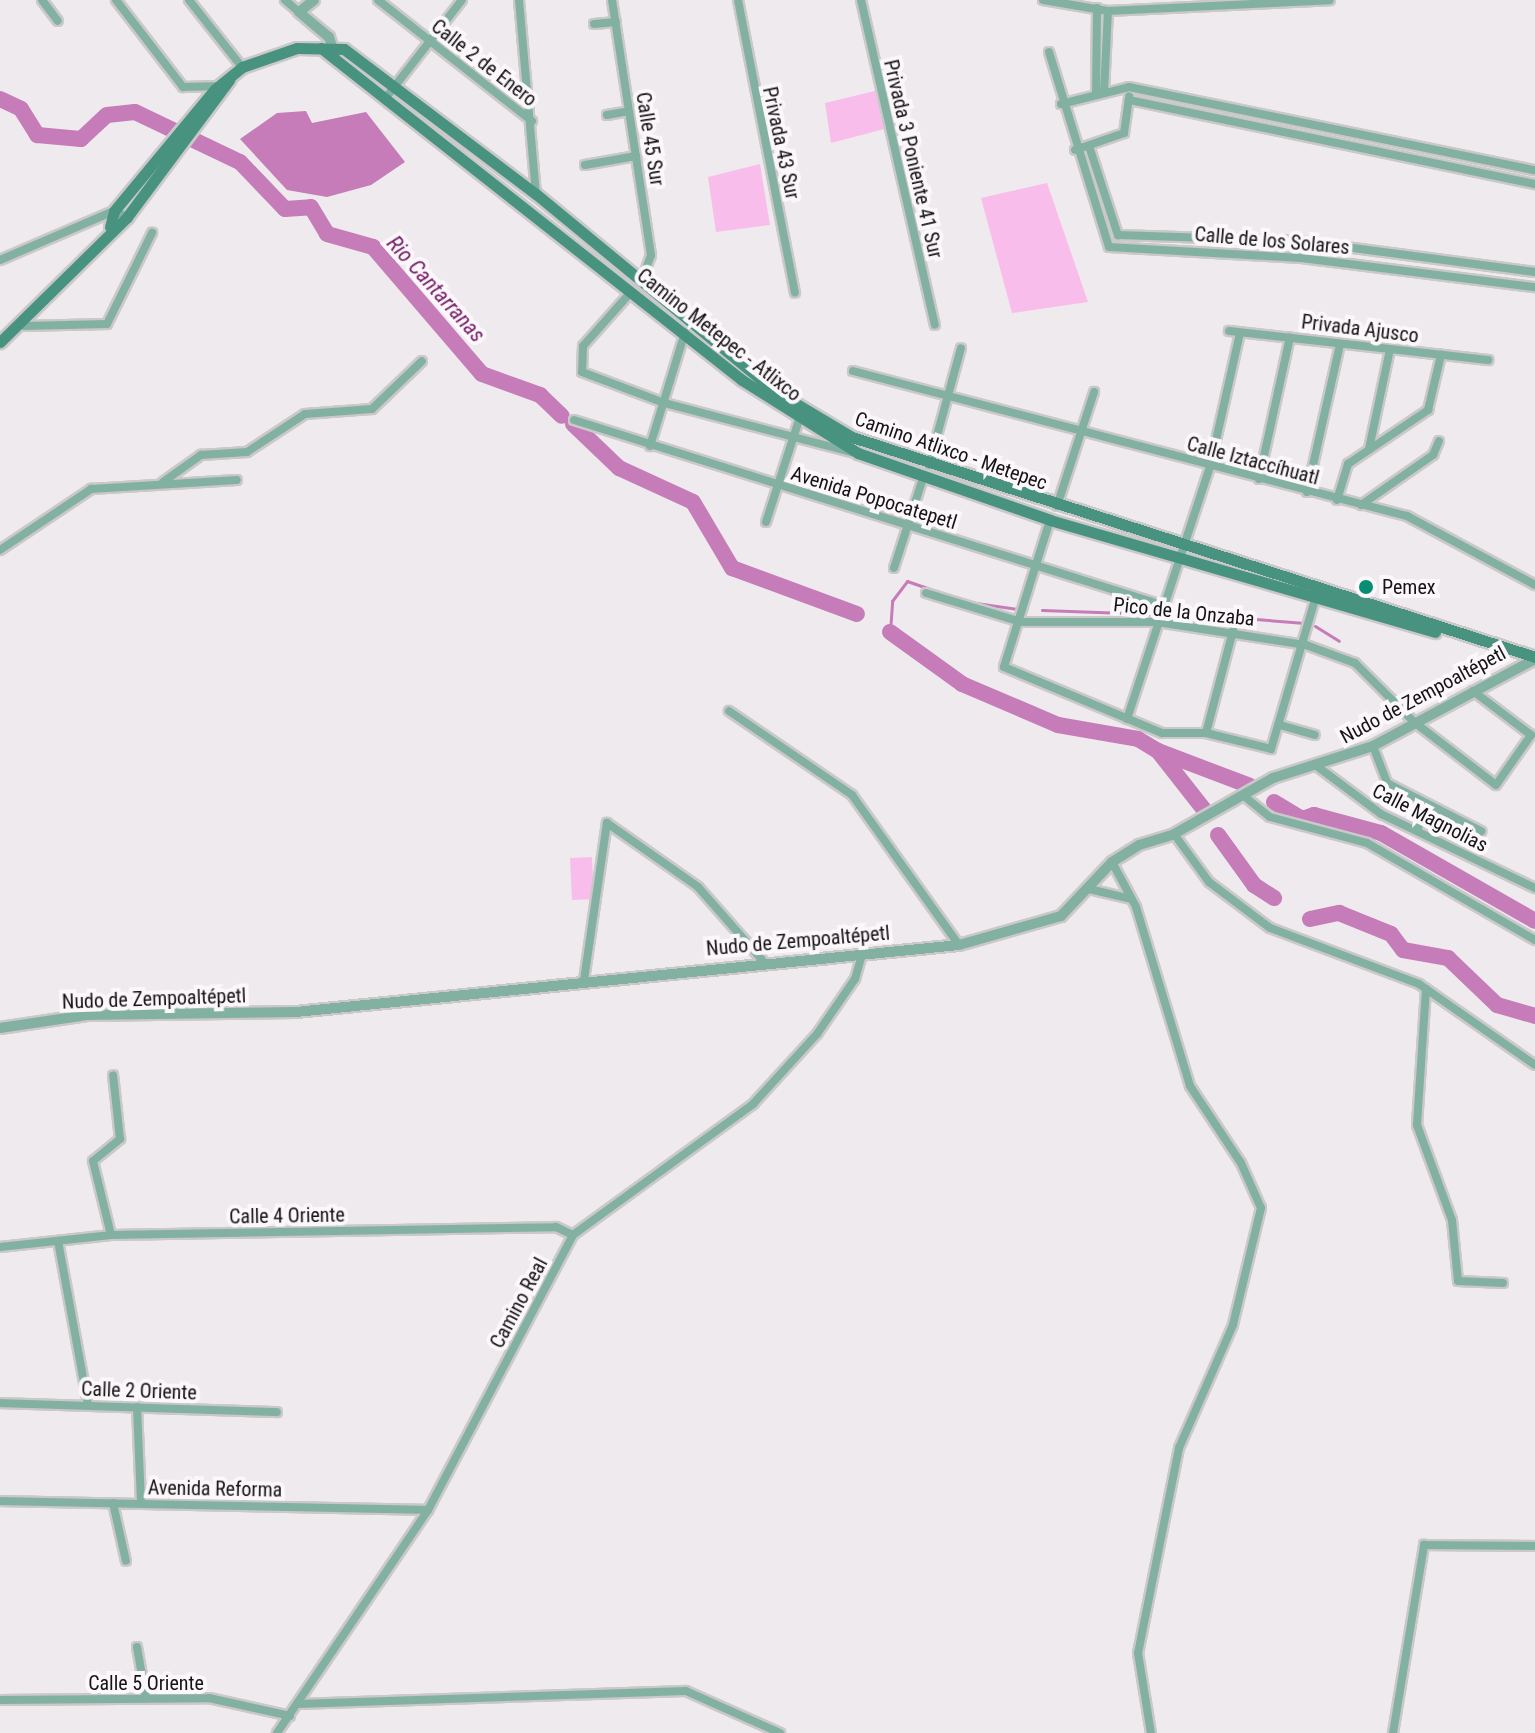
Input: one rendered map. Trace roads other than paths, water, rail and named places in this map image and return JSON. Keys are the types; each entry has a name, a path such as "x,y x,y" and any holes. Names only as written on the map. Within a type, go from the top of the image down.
{"main road":[{"path":"110,227 114,211 166,148 200,116 242,67 272,54 321,48 335,52"},
{"name":"Camino Atlixco - Metepec","path":"335,52 396,84 809,413 929,465 1181,553"},
{"name":"Camino Metepec - Atlixco","path":"335,52 467,157 629,294 685,332 799,420 858,453 1050,520 1181,553 1532,657"},
{"path":"0,342 24,326 110,227 127,217 176,157 200,116"},
{"path":"467,157 476,146"}],"street":[{"path":"42,0 58,21"},
{"path":"116,0 183,87 225,85"},
{"path":"189,0 242,67"},
{"path":"285,0 335,52"},
{"path":"299,12 314,0"},
{"name":"Calle 2 de Enero","path":"378,0 532,121"},
{"path":"388,95 461,0"},
{"path":"519,0 536,194"},
{"name":"Calle 45 Sur","path":"612,0 651,255 641,282"},
{"name":"Privada 43 Sur","path":"738,0 795,292"},
{"name":"Privada 3 Poniente 41 Sur","path":"861,0 935,325"},
{"path":"1043,0 1108,11 1330,0"},
{"path":"1097,8 1100,93"},
{"path":"1100,93 1108,11"},
{"path":"594,24 616,22"},
{"name":"Calle de los Solares","path":"1049,52 1075,150 1109,247 1301,258 1535,287"},
{"path":"1075,150 1124,133 1129,87"},
{"path":"1061,104 1129,87 1535,170"},
{"path":"1129,100 1535,184"},
{"path":"607,115 629,111"},
{"path":"1279,133 1281,118"},
{"name":"Calle de los Solares","path":"1089,146 1118,235 1300,241 1535,272"},
{"path":"585,165 636,156"},
{"path":"1507,178 1511,165"},
{"path":"0,260 114,211 127,217"},
{"path":"24,326 107,324 152,233"},
{"path":"1300,241 1301,258"},
{"path":"1496,282 1499,268"},
{"path":"629,294 583,346 577,365 664,403 794,439 858,453"},
{"name":"Privada Ajusco","path":"1229,331 1488,360"},
{"path":"650,446 685,332"},
{"path":"1127,719 1210,467 1240,333"},
{"path":"1259,479 1290,337"},
{"path":"1307,492 1340,344"},
{"path":"929,465 951,395 961,348"},
{"path":"1369,449 1390,349"},
{"path":"1337,500 1348,464 1428,410 1441,355"},
{"path":"163,482 201,455 247,452 305,414 372,409 422,361"},
{"name":"Calle Iztaccíhuatl","path":"853,371 1416,519 1535,585"},
{"path":"1056,507 1094,392"},
{"name":"Avenida Popocatepetl","path":"574,420 1165,606"},
{"path":"766,522 799,420"},
{"path":"1361,505 1433,455 1439,441"},
{"path":"894,568 923,478"},
{"path":"0,550 91,489 163,482 237,480"},
{"path":"1050,520 1021,622 1004,667 1162,733 1206,733 1271,749 1306,645 1317,594"},
{"name":"Pico de la Onzaba","path":"926,593 1021,622 1157,622 1233,631 1306,645 1355,663 1414,722 1496,785 1531,735 1473,691"},
{"path":"1206,733 1233,631"},
{"name":"Nudo de Zempoaltépetl","path":"0,1028 87,1015 296,1012 763,961 959,945 1061,916 1112,862 1174,834 1273,778 1318,767 1373,746 1532,657"},
{"path":"729,711 860,803 959,945"},
{"path":"1280,725 1315,735"},
{"path":"1373,746 1387,783 1427,808 1481,831"},
{"name":"Calle Magnolias","path":"1318,767 1335,786 1535,888"},
{"path":"1244,796 1270,817 1367,843 1535,940"},
{"path":"1417,830 1427,808"},
{"path":"584,980 607,823 698,887 763,961"},
{"path":"1174,834 1209,882 1270,928 1426,989 1535,1065"},
{"path":"1112,862 1131,899 1190,1086 1241,1163 1261,1208 1233,1325 1179,1448 1138,1653 1151,1733"},
{"path":"1089,889 1131,899"},
{"name":"Camino Real","path":"277,1733 428,1510 573,1235 753,1104 817,1034 855,979 862,954"},
{"path":"1426,989 1417,1125 1452,1220 1458,1281 1503,1283"},
{"path":"111,1235 93,1161 120,1139 113,1075"},
{"name":"Calle 4 Oriente","path":"0,1247 111,1235 556,1227 573,1235"},
{"path":"58,1241 88,1405"},
{"name":"Calle 2 Oriente","path":"0,1403 277,1412"},
{"path":"137,1407 141,1504"},
{"name":"Avenida Reforma","path":"0,1501 428,1510"},
{"path":"113,1503 126,1561"},
{"path":"1393,1733 1424,1545 1535,1546"},
{"path":"137,1647 146,1698"},
{"path":"297,1704 686,1691 780,1733"},
{"name":"Calle 5 Oriente","path":"0,1700 209,1698 290,1716"}],"waterway":[{"name":"Rio Cantarranas","path":"0,99 21,109 37,135 81,139 107,115 135,112 240,162 285,209 311,207 327,234 373,247 482,374 540,395 562,416"},
{"name":"Rio Cantarranas","path":"573,424 619,468 693,502 732,568 857,614"},
{"path":"890,632 892,601 907,581 962,600"},
{"path":"969,602 1017,609"},
{"path":"1042,610 1153,614"},
{"path":"1180,613 1305,623"},
{"path":"1315,626 1339,641"},
{"name":"Rio Cantarranas","path":"890,632 962,684 1058,725 1138,739 1158,751 1205,811"},
{"name":"Rio Cantarranas","path":"1158,751 1250,786"},
{"name":"Rio Cantarranas","path":"1274,802 1302,819 1314,815 1381,833 1535,921"},
{"name":"Rio Cantarranas","path":"1218,835 1254,885 1274,898"},
{"name":"Rio Cantarranas","path":"1310,919 1339,913 1391,934 1403,950 1448,958 1497,1005 1535,1016"}],"place":[{"name":"Pemex","path":"1366,587"}]}
